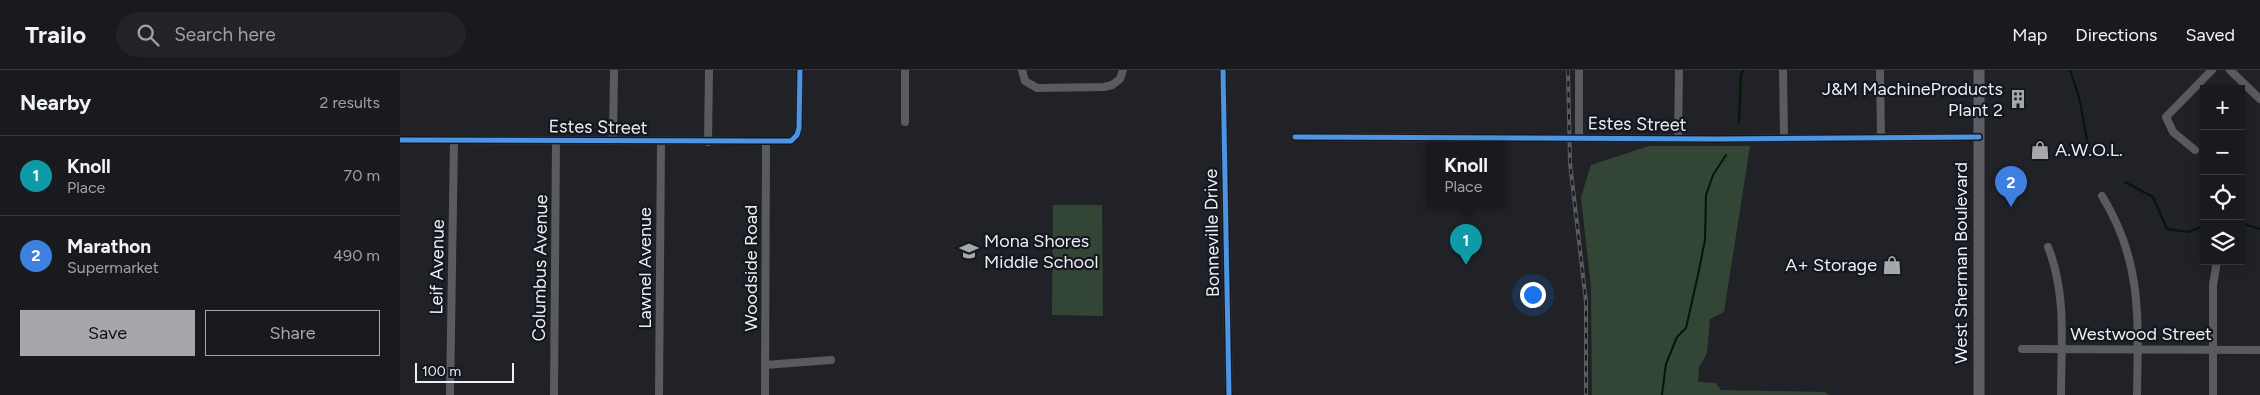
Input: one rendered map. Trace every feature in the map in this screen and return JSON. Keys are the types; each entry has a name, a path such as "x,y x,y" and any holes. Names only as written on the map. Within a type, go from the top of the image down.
{"main road":[{"name":"West Sherman Boulevard","path":"1979,70 1979,395"}],"street":[{"path":"613,141 614,70"},
{"path":"708,142 709,70"},
{"name":"Estes Street","path":"400,140 791,141 794,139 799,123 800,70"},
{"path":"905,70 906,122"},
{"path":"1022,70 1025,81 1037,88 1104,87 1117,82 1122,70"},
{"name":"Bonneville Drive","path":"1223,70 1229,395"},
{"path":"1579,70 1579,137"},
{"path":"1678,138 1679,70"},
{"path":"1783,70 1784,137"},
{"path":"1880,70 1881,138"},
{"path":"2195,150 2173,132 2166,117 2212,70"},
{"path":"2230,70 2260,99"},
{"name":"Estes Street","path":"1295,137 1881,138 1979,136"},
{"name":"Leif Avenue","path":"450,395 454,140"},
{"name":"Columbus Avenue","path":"554,395 556,140"},
{"name":"Lawnel Avenue","path":"660,395 661,141"},
{"name":"Woodside Road","path":"765,395 766,141"},
{"path":"2102,196 2114,216 2133,270 2137,298 2137,395"},
{"path":"2048,247 2056,268 2061,298 2061,395"},
{"path":"2213,395 2214,285 2216,265"},
{"name":"Westwood Street","path":"2022,349 2260,350"},
{"path":"766,364 831,360"}],"green space":[{"path":"1649,146 1750,146 1724,312 1710,319 1707,353 1699,367 1698,382 1716,383 1721,390 1825,392 1829,395 1592,395 1591,287 1581,197 1591,165"},
{"path":"1053,205 1102,205 1103,316 1052,315"}],"waterway":[{"path":"1739,122 1741,74 1744,70"},
{"path":"2070,70 2079,97 2087,140"},
{"path":"1662,395 1666,364 1677,337 1686,328 1698,275 1705,240 1706,195 1713,175 1726,155"},
{"path":"2125,182 2153,197 2167,229 2188,232 2200,228"},
{"path":"2245,224 2260,229"}],"railway":[{"path":"1568,70 1570,163 1586,302 1586,395"}],"cycle path":[{"path":"400,140 791,141 797,135 799,128 800,70"},
{"path":"1223,70 1229,395"},
{"path":"1295,137 1718,139 1979,137"}],"place":[{"name":"J&M MachineProducts Plant 2","path":"2018,99"},
{"name":"A.W.O.L.","path":"2040,150"},
{"name":"Marathon","path":"2011,207"},
{"name":"Mona Shores Middle School","path":"969,251"},
{"name":"Knoll","path":"1466,265"},
{"name":"A+ Storage","path":"1892,265"}]}
